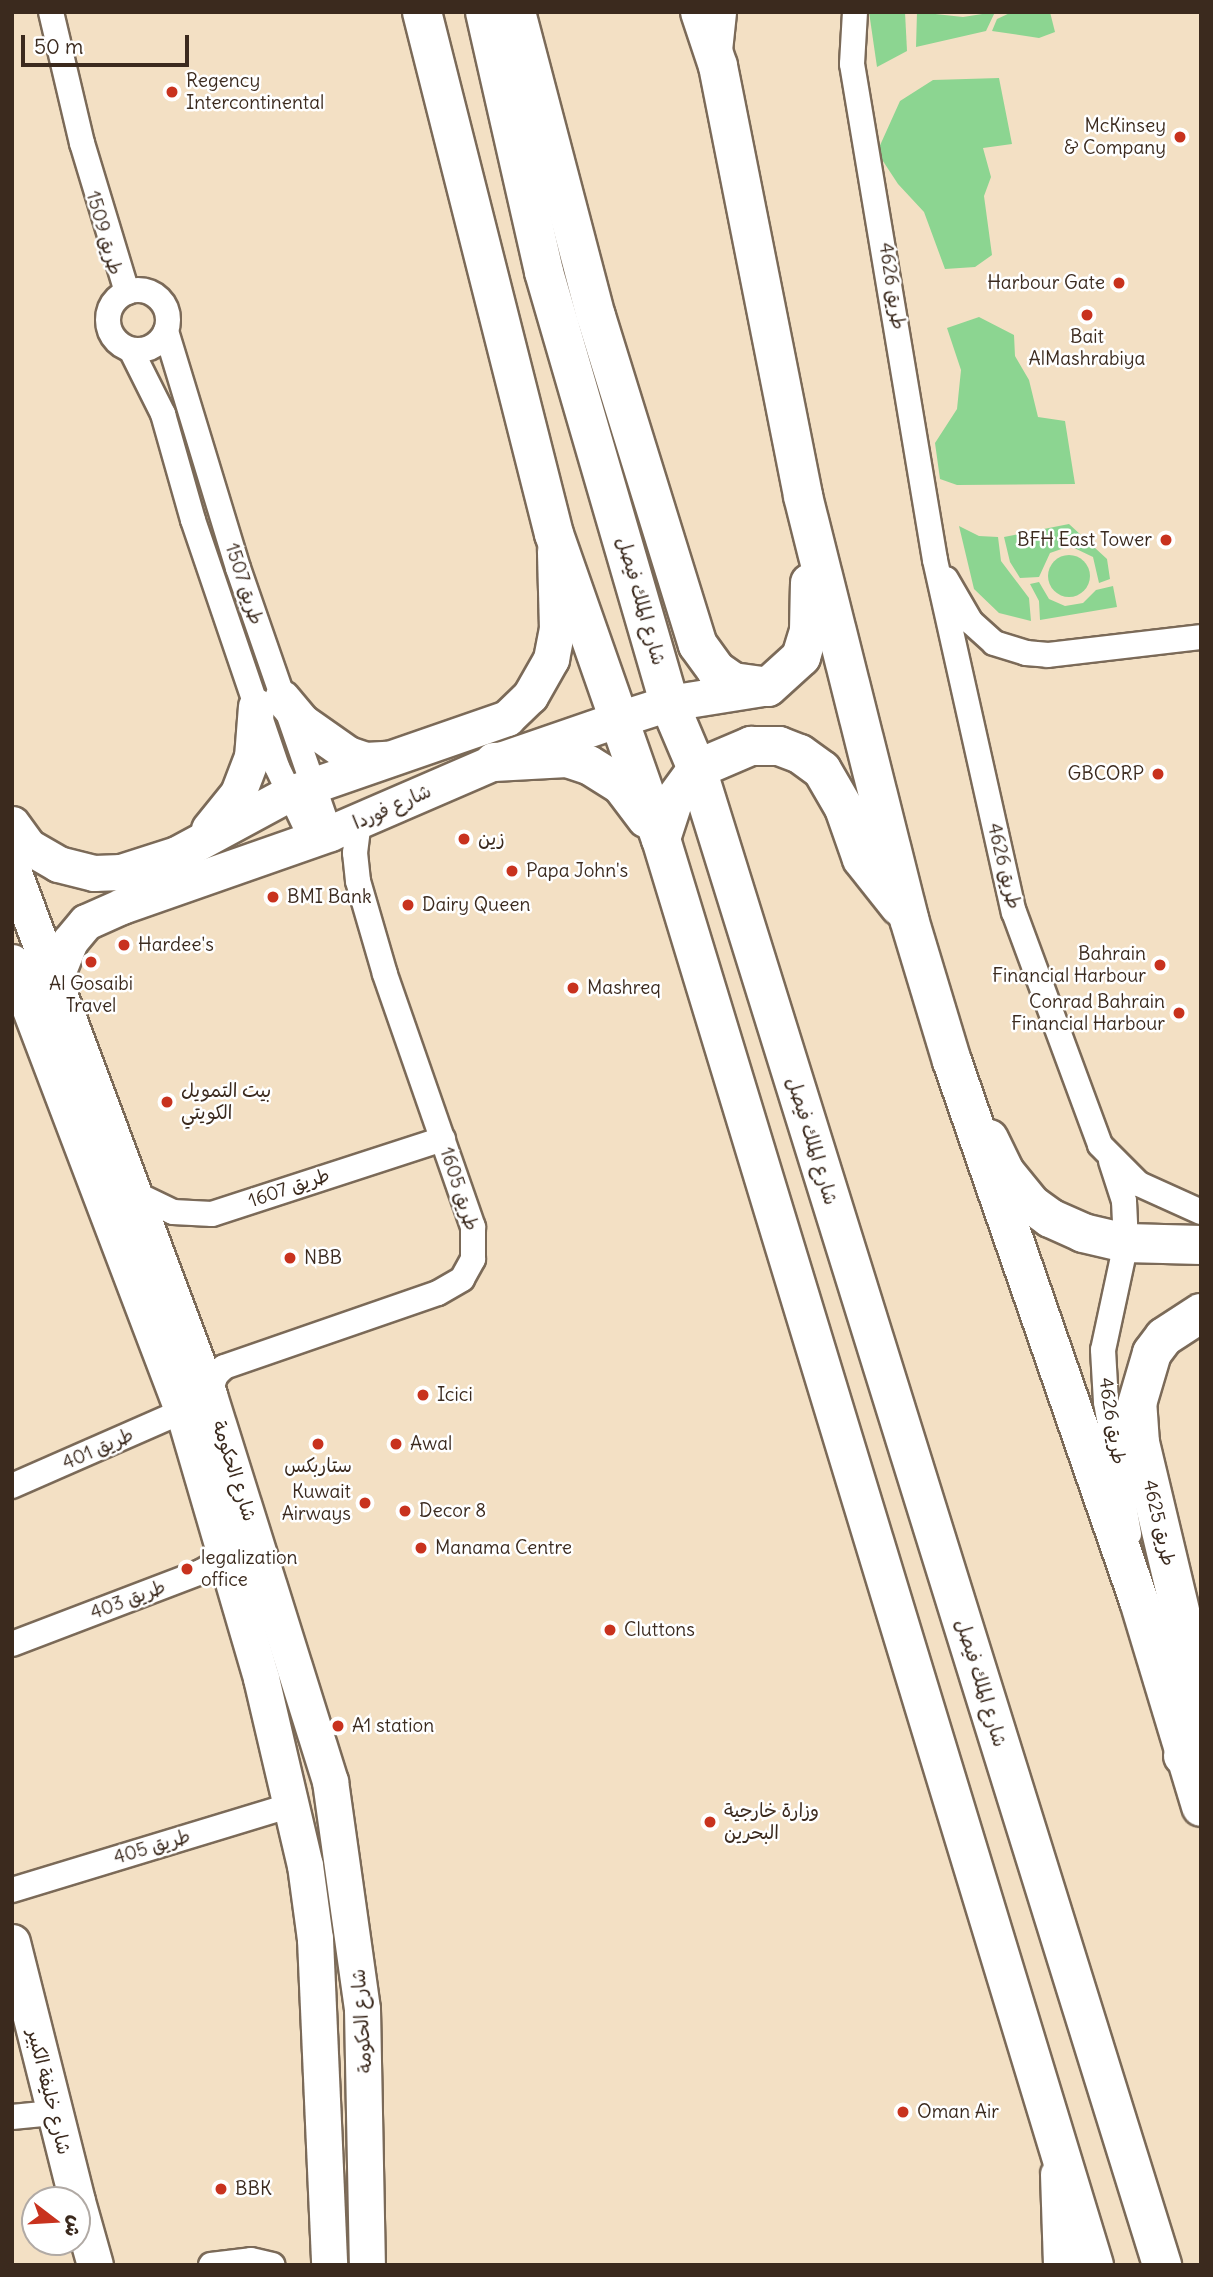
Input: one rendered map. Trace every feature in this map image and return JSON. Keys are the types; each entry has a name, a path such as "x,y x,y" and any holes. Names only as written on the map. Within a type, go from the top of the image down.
{"main road":[{"path":"422,12 554,534 603,679 622,718 661,839 1094,2265"},
{"name":"شارع الملك فيصل","path":"485,12 544,272 669,703 696,769 1162,2265"},
{"path":"516,12 596,316 698,645 716,670 733,682 768,687 801,657 809,630 811,590 803,496"},
{"path":"700,12 718,66 803,496 909,919 952,1061 1139,1601 1183,1756 1201,1807"},
{"path":"554,534 557,629 551,659 530,696 508,718 487,746 567,758 589,765 622,786 661,839"},
{"name":"شارع فوردا","path":"12,824 29,846 58,863 94,873 121,872 177,854 300,789 391,759 487,746 622,718 669,703 768,687"},
{"path":"177,854 218,822 238,793 269,702 348,754 365,760 391,759"},
{"name":"شارع فوردا","path":"54,981 70,942 86,922 334,832 487,746"},
{"path":"661,839 673,802 696,769 751,746 779,746 800,754 822,770 844,808 862,859 909,919"},
{"name":"شارع الحكومة","path":"12,868 136,1194 196,1403 223,1536 291,1805 316,1939 329,2265"},
{"name":"شارع الحكومة","path":"12,962 196,1403 296,1667 338,1824 362,2009 366,2265"},
{"path":"952,1061 1005,1172 1031,1204 1083,1233 1126,1243 1201,1245"},
{"name":"طريق 4625","path":"1183,1756 1192,1720 1187,1640 1140,1443 1137,1404 1152,1353 1171,1332 1201,1313"},
{"name":"شارع خليفة الكبير","path":"12,1942 52,2113 73,2186"},
{"path":"1057,2149 1061,2265"}],"street":[{"name":"طريق 1509","path":"51,12 89,171 124,294"},
{"path":"718,66 723,12"},
{"name":"طريق 4626","path":"855,12 852,64 935,560 1014,912 1090,1121 1111,1161 1124,1201 1126,1243 1103,1350 1107,1402 1139,1601"},
{"path":"141,290 156,297 167,312 166,331 148,349 131,350 115,341 108,329 110,308 124,294 141,290"},
{"name":"طريق 1507","path":"166,331 269,702"},
{"name":"طريق 1507","path":"131,350 163,414 300,789 334,832"},
{"name":"طريق 4626","path":"935,560 971,622 994,643 1011,649 1048,655 1201,637"},
{"name":"طريق 1605","path":"196,1403 216,1375 233,1362 438,1293 461,1279 476,1246 443,1139 385,975 358,881 355,853 334,832"},
{"name":"طريق 1607","path":"136,1194 173,1212 212,1214 443,1139"},
{"name":"طريق 4626","path":"1111,1161 1160,1197 1201,1212"},
{"name":"طريق 401","path":"12,1486 196,1403"},
{"name":"طريق 403","path":"12,1644 201,1572 213,1565 223,1536"},
{"name":"طريق 405","path":"12,1890 291,1805"},
{"path":"12,2117 52,2113"},
{"path":"211,2265 251,2260 272,2265"}],"green space":[{"path":"869,12 905,12 907,51 877,67"},
{"path":"917,12 963,17 995,12 986,31 916,47"},
{"path":"1012,12 1050,12 1055,32 1039,38 992,31 997,19"},
{"path":"999,78 1012,144 983,148 991,177 984,196 992,255 975,267 945,269 924,212 898,184 877,152 900,101 933,80"},
{"path":"979,317 1014,335 1015,356 1029,380 1038,417 1065,421 1075,484 957,485 940,479 935,443 957,409 961,370 947,328"},
{"path":"1069,524 1107,559 1110,579 1099,583 1093,557 1070,546 1050,553 1039,577 1020,578 1010,562 1004,537"},
{"path":"959,526 979,536 998,537 1001,561 1029,598 1031,621 999,613 974,589"},
{"path":"1069,555 1084,561 1090,576 1084,591 1069,597 1054,591 1048,576 1054,561"},
{"path":"1039,582 1049,599 1065,606 1083,603 1096,590 1113,586 1117,607 1040,620 1039,601 1030,584"}],"place":[{"name":"Regency Intercontinental","path":"172,92"},
{"name":"McKinsey & Company","path":"1180,137"},
{"name":"Harbour Gate","path":"1119,283"},
{"name":"Bait AlMashrabiya","path":"1087,315"},
{"name":"BFH East Tower","path":"1166,540"},
{"name":"GBCORP","path":"1158,774"},
{"name":"زين","path":"464,839"},
{"name":"Papa John's","path":"512,871"},
{"name":"BMI Bank","path":"273,897"},
{"name":"Dairy Queen","path":"408,905"},
{"name":"Hardee's","path":"124,945"},
{"name":"Al Gosaibi Travel","path":"91,962"},
{"name":"Bahrain Financial Harbour","path":"1160,965"},
{"name":"Mashreq","path":"573,988"},
{"name":"Conrad Bahrain Financial Harbour","path":"1179,1013"},
{"name":"بيت التمويل الكويتي","path":"167,1102"},
{"name":"NBB","path":"290,1258"},
{"name":"Icici","path":"423,1395"},
{"name":"ستاربكس","path":"318,1444"},
{"name":"Awal","path":"396,1444"},
{"name":"Kuwait Airways","path":"365,1503"},
{"name":"Decor 8","path":"405,1511"},
{"name":"Manama Centre","path":"421,1548"},
{"name":"legalization office","path":"187,1569"},
{"name":"Cluttons","path":"610,1630"},
{"name":"A1 station","path":"338,1726"},
{"name":"وزارة خارجية البحرين","path":"710,1822"},
{"name":"Oman Air","path":"903,2112"},
{"name":"BBK","path":"221,2189"}]}
